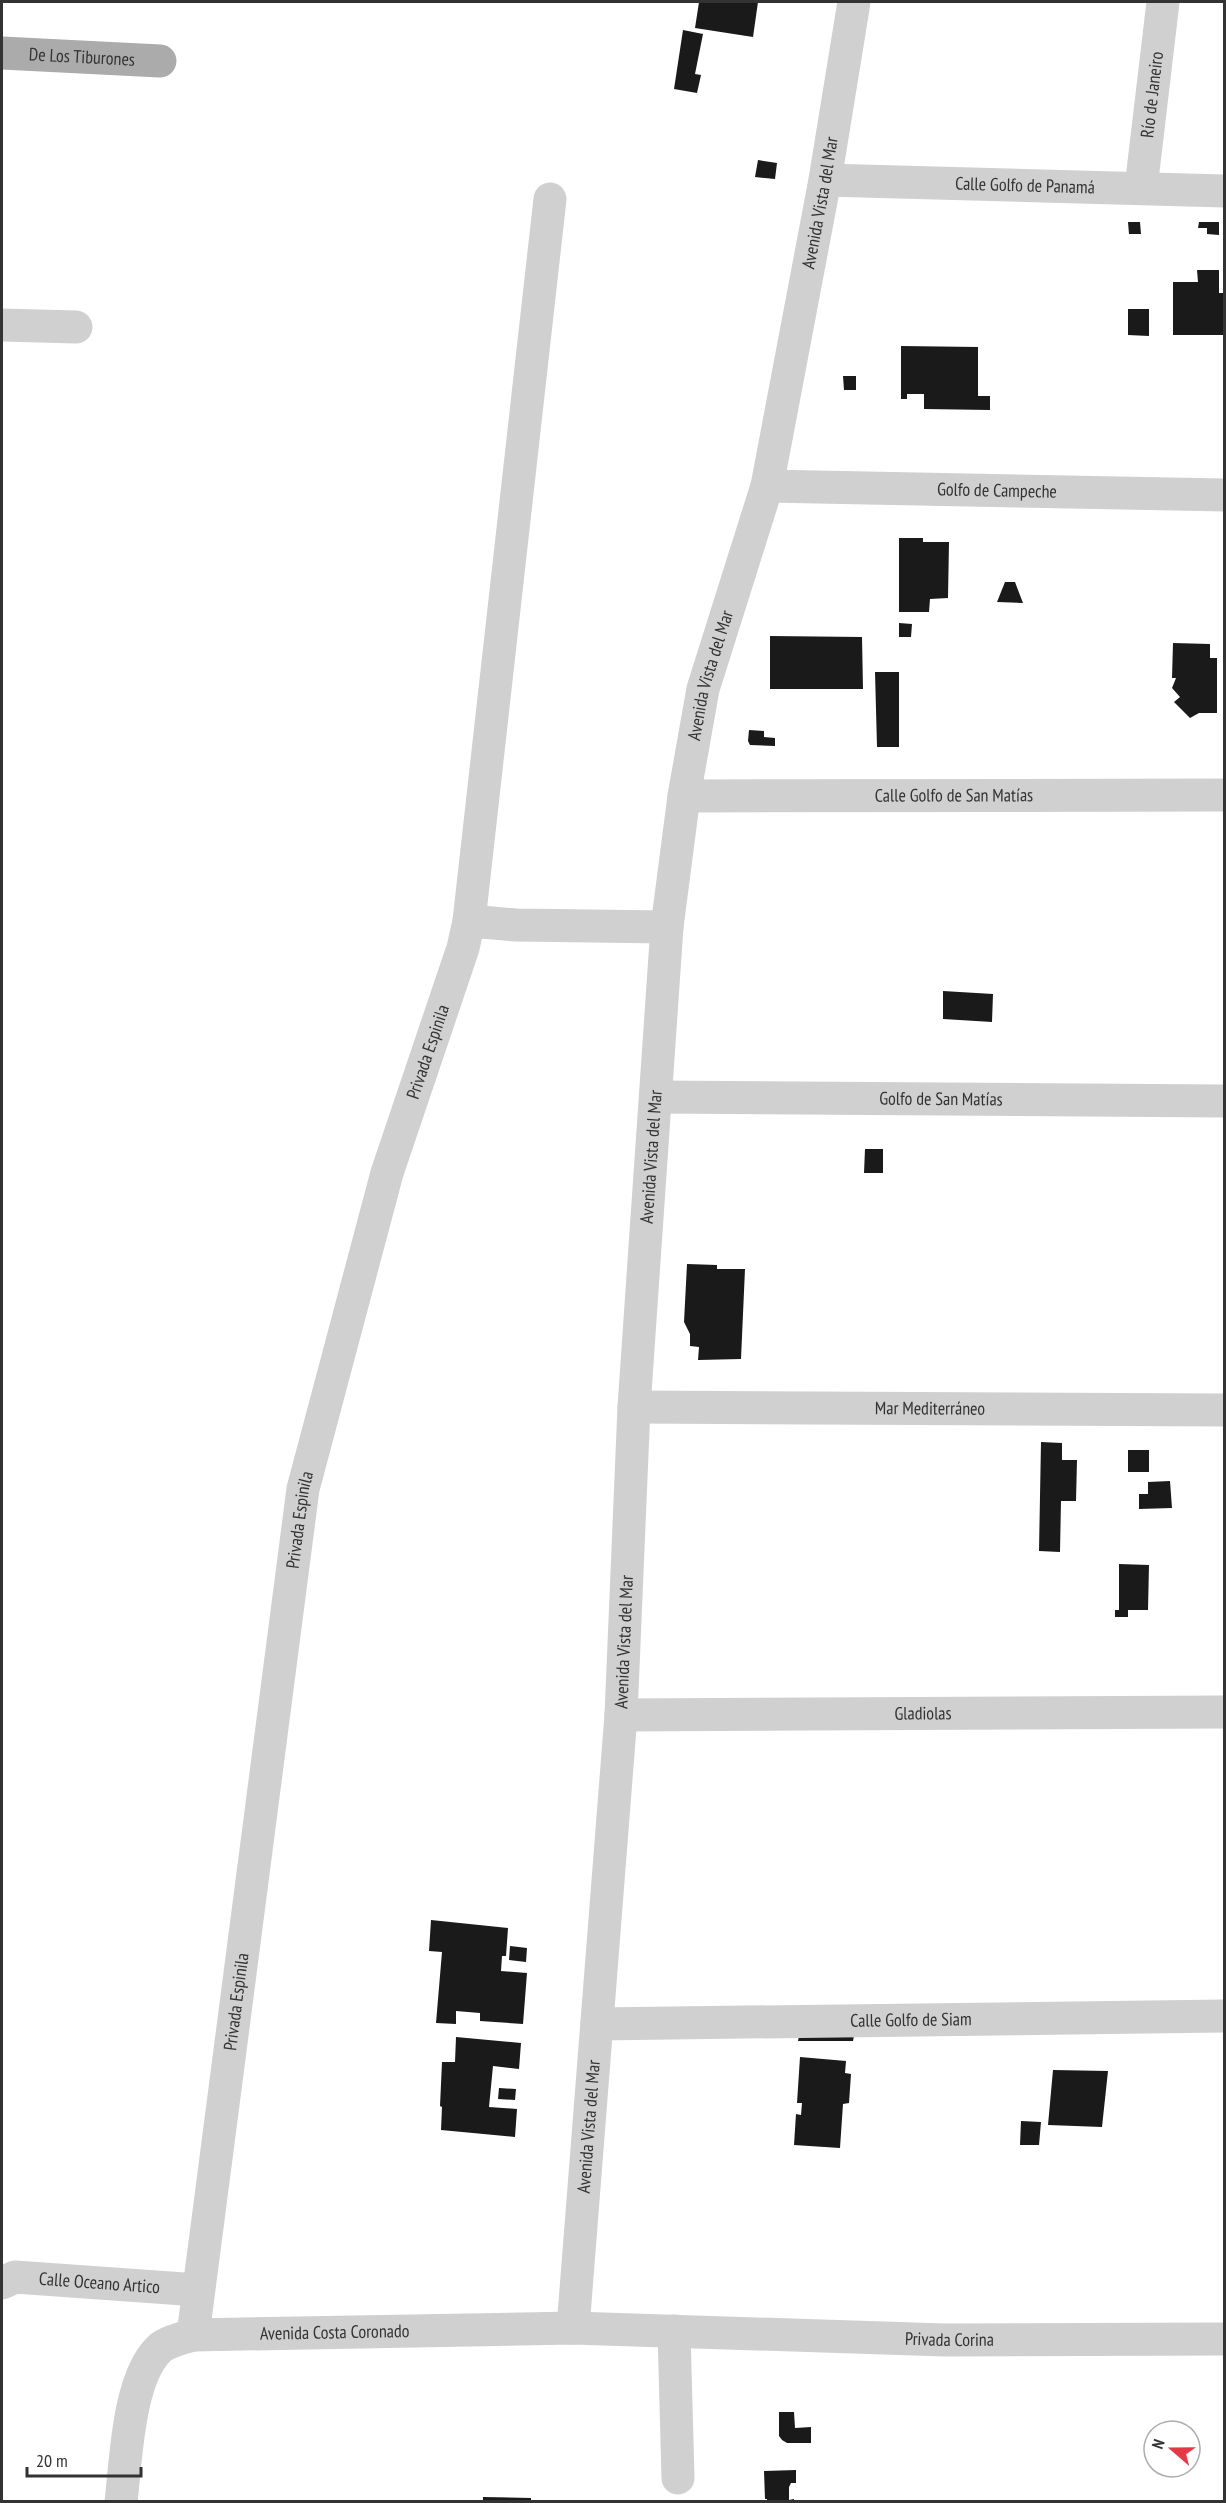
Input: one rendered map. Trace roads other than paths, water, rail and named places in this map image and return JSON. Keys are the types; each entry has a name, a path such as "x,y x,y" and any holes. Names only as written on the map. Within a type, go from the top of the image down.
{"main road":[{"name":"De Los Tiburones","path":"2,53 160,61"}],"street":[{"name":"Avenida Vista del Mar","path":"573,2328 621,1715 634,1407 667,927 684,796 703,689 767,486 825,180 854,2"},
{"name":"Río de Janeiro","path":"1141,188 1163,2"},
{"name":"Calle Golfo de Panamá","path":"825,180 1224,190"},
{"name":"Privada Espinila","path":"193,2335 303,1489 387,1173 463,948 469,921 550,199"},
{"path":"2,325 76,327"},
{"name":"Golfo de Campeche","path":"767,486 1224,495"},
{"name":"Calle Golfo de San Matías","path":"684,796 1224,795"},
{"path":"469,921 516,925 667,927"},
{"name":"Golfo de San Matías","path":"656,1097 1224,1101"},
{"name":"Mar Mediterráneo","path":"634,1407 1224,1410"},
{"name":"Gladiolas","path":"621,1715 1224,1712"},
{"name":"Calle Golfo de Siam","path":"597,2024 1224,2016"},
{"name":"Calle Oceano Artico","path":"2,2283 15,2277 198,2290"},
{"name":"Avenida Costa Coronado","path":"121,2502 139,2380 159,2348 193,2335 573,2328 674,2331"},
{"path":"674,2331 678,2478"},
{"name":"Privada Corina","path":"674,2331 945,2340 1224,2339"}]}
